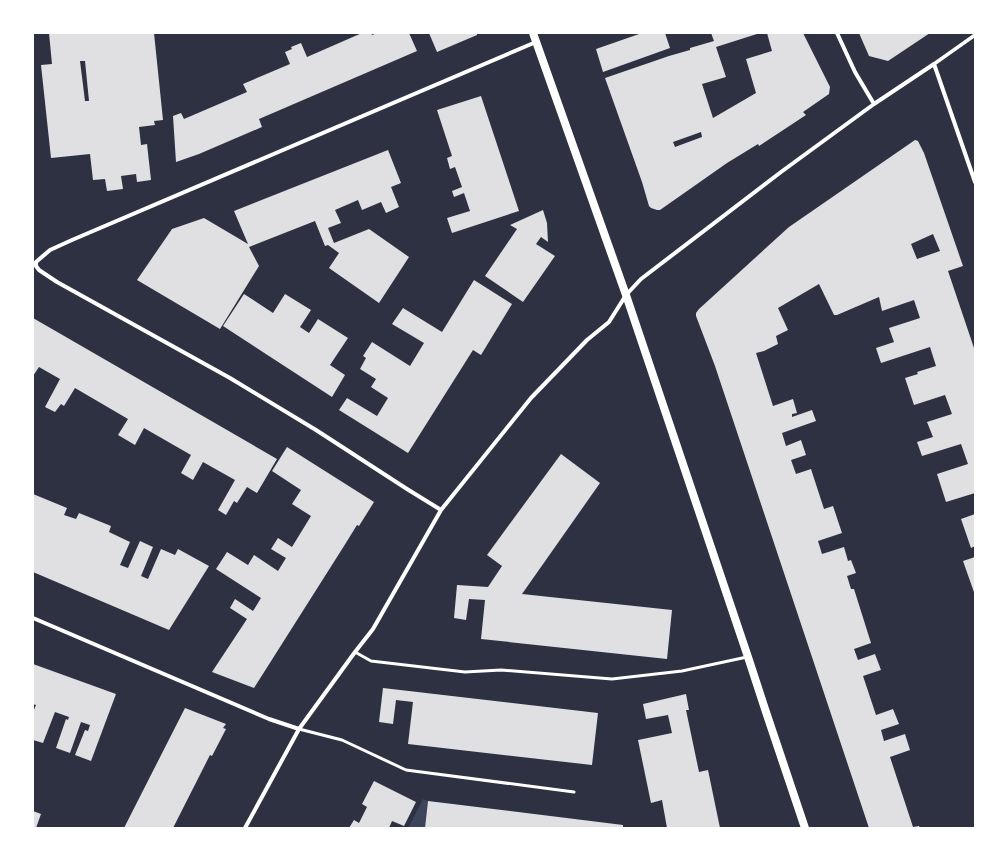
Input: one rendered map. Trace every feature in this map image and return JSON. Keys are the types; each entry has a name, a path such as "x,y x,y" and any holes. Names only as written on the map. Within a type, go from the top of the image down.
{"main road":[{"path":"533,33 626,295 805,828"}],"street":[{"path":"837,33 854,72 874,104"},
{"path":"245,828 299,729 373,629 442,510 531,398 587,340 608,322 626,295 641,279 781,172 874,104 975,36"},
{"path":"442,510 316,430 230,378 57,282 39,270 36,266 36,262 50,250 72,240 537,42"},
{"path":"934,64 975,182"},
{"path":"33,618 269,719 299,729"}],"lane":[{"path":"355,652 371,661 465,672 501,670 612,679 682,671 748,657"},
{"path":"299,729 342,740 406,770 574,792"}],"shaded area":[{"path":"423,799 428,801 425,828 408,828"}],"building":[{"path":"49,33 154,33 163,120 154,121 155,125 139,127 141,145 147,144 151,180 137,182 136,174 121,176 123,189 107,191 105,179 93,180 90,154 51,158 41,65 52,64","holes":["80,61 85,61 89,101 85,101"]},
{"path":"362,33 371,33 372,35 377,33 409,33 417,51 259,119 262,127 199,154 176,162 173,116 181,113 184,119 247,92 243,84 290,64 285,52 292,49 291,47 301,43 307,57"},
{"path":"429,33 477,33 477,35 437,52"},
{"path":"642,33 665,33 670,48 603,72 596,49"},
{"path":"711,33 760,33 716,47 726,77 702,84 713,118 756,93 746,59 772,51 767,33 803,33 830,87 829,94 803,112 806,115 759,146 758,144 727,163 660,210 651,208 649,206 605,78 714,41","holes":["701,132 702,137 675,147 673,142"]},
{"path":"859,33 930,33 888,61 869,56"},
{"path":"481,96 519,211 452,233 447,218 470,211 464,193 454,197 452,191 462,187 455,167 450,169 447,158 452,156 437,110"},
{"path":"915,140 918,141 924,153 963,266 948,271 975,351 975,493 946,502 937,474 968,464 961,444 922,456 917,442 933,437 927,422 952,414 945,395 914,405 905,378 918,374 917,372 936,366 930,347 881,363 876,348 894,342 889,328 920,318 914,300 882,311 879,297 834,315 819,284 778,308 788,330 776,336 778,344 756,353 773,406 793,399 797,413 792,414 792,417 812,410 816,421 782,433 786,446 801,440 806,455 791,460 796,474 811,469 824,509 833,506 842,533 818,541 822,554 844,547 848,561 851,560 856,573 847,576 851,589 854,589 871,643 854,649 858,660 875,654 881,670 863,676 876,715 893,709 899,724 881,730 884,741 905,734 910,750 890,757 913,827 919,826 920,828 869,828 715,366 696,316 699,309 789,227","holes":["933,234 940,251 917,259 911,244"]},
{"path":"388,150 401,183 391,187 399,207 386,213 381,202 362,210 358,200 335,210 341,223 328,228 334,243 369,229 409,257 379,303 329,268 339,253 328,245 325,246 315,221 249,247 259,266 220,329 137,280 172,229 204,218 248,244 234,211"},
{"path":"543,210 547,223 548,242 541,237 536,244 555,256 523,302 485,276 517,229 510,225"},
{"path":"474,280 512,304 481,355 473,350 408,453 339,410 347,398 377,416 388,398 371,387 376,379 360,369 366,358 363,356 372,342 410,366 424,343 392,324 403,308 442,332"},
{"path":"244,294 273,313 285,294 311,310 300,327 309,333 318,319 348,338 330,365 345,375 332,397 223,326"},
{"path":"33,318 277,459 257,493 247,487 237,503 234,501 226,515 218,510 235,480 203,462 193,480 181,473 191,455 144,428 135,445 118,435 128,419 75,388 64,406 61,404 55,412 45,407 60,379 39,367 33,376"},
{"path":"287,447 374,502 359,526 357,525 254,688 212,672 247,619 230,608 235,599 253,611 261,598 216,569 227,552 248,565 254,555 278,571 286,558 271,549 278,538 292,547 311,516 292,504 301,490 272,471"},
{"path":"561,454 600,483 522,594 672,610 667,659 481,639 485,600 469,599 466,620 454,618 457,585 488,587 502,566 487,555"},
{"path":"33,494 67,508 64,515 76,519 79,513 111,526 109,532 130,542 120,565 128,568 140,541 153,547 141,576 148,579 161,549 175,555 178,549 209,566 169,630 33,572"},
{"path":"975,514 975,546 971,548 961,519"},
{"path":"975,557 975,595 963,561"},
{"path":"33,664 116,694 91,761 75,755 85,730 88,731 90,725 81,722 70,753 56,748 66,719 68,720 69,717 55,712 43,743 33,740 33,712 36,705 33,704"},
{"path":"383,688 598,713 592,765 408,744 413,702 396,700 393,724 379,722"},
{"path":"686,694 689,710 686,710 699,772 708,770 720,828 667,828 662,800 651,803 638,740 672,733 668,715 646,719 643,704"},
{"path":"185,708 226,724 223,728 226,729 212,756 210,755 173,828 124,828"},
{"path":"374,781 416,802 404,826 392,821 389,828 349,828 354,820 359,823 367,807 362,804"},
{"path":"428,801 623,825 623,828 425,828"},
{"path":"33,811 41,814 36,828 33,828"}]}
